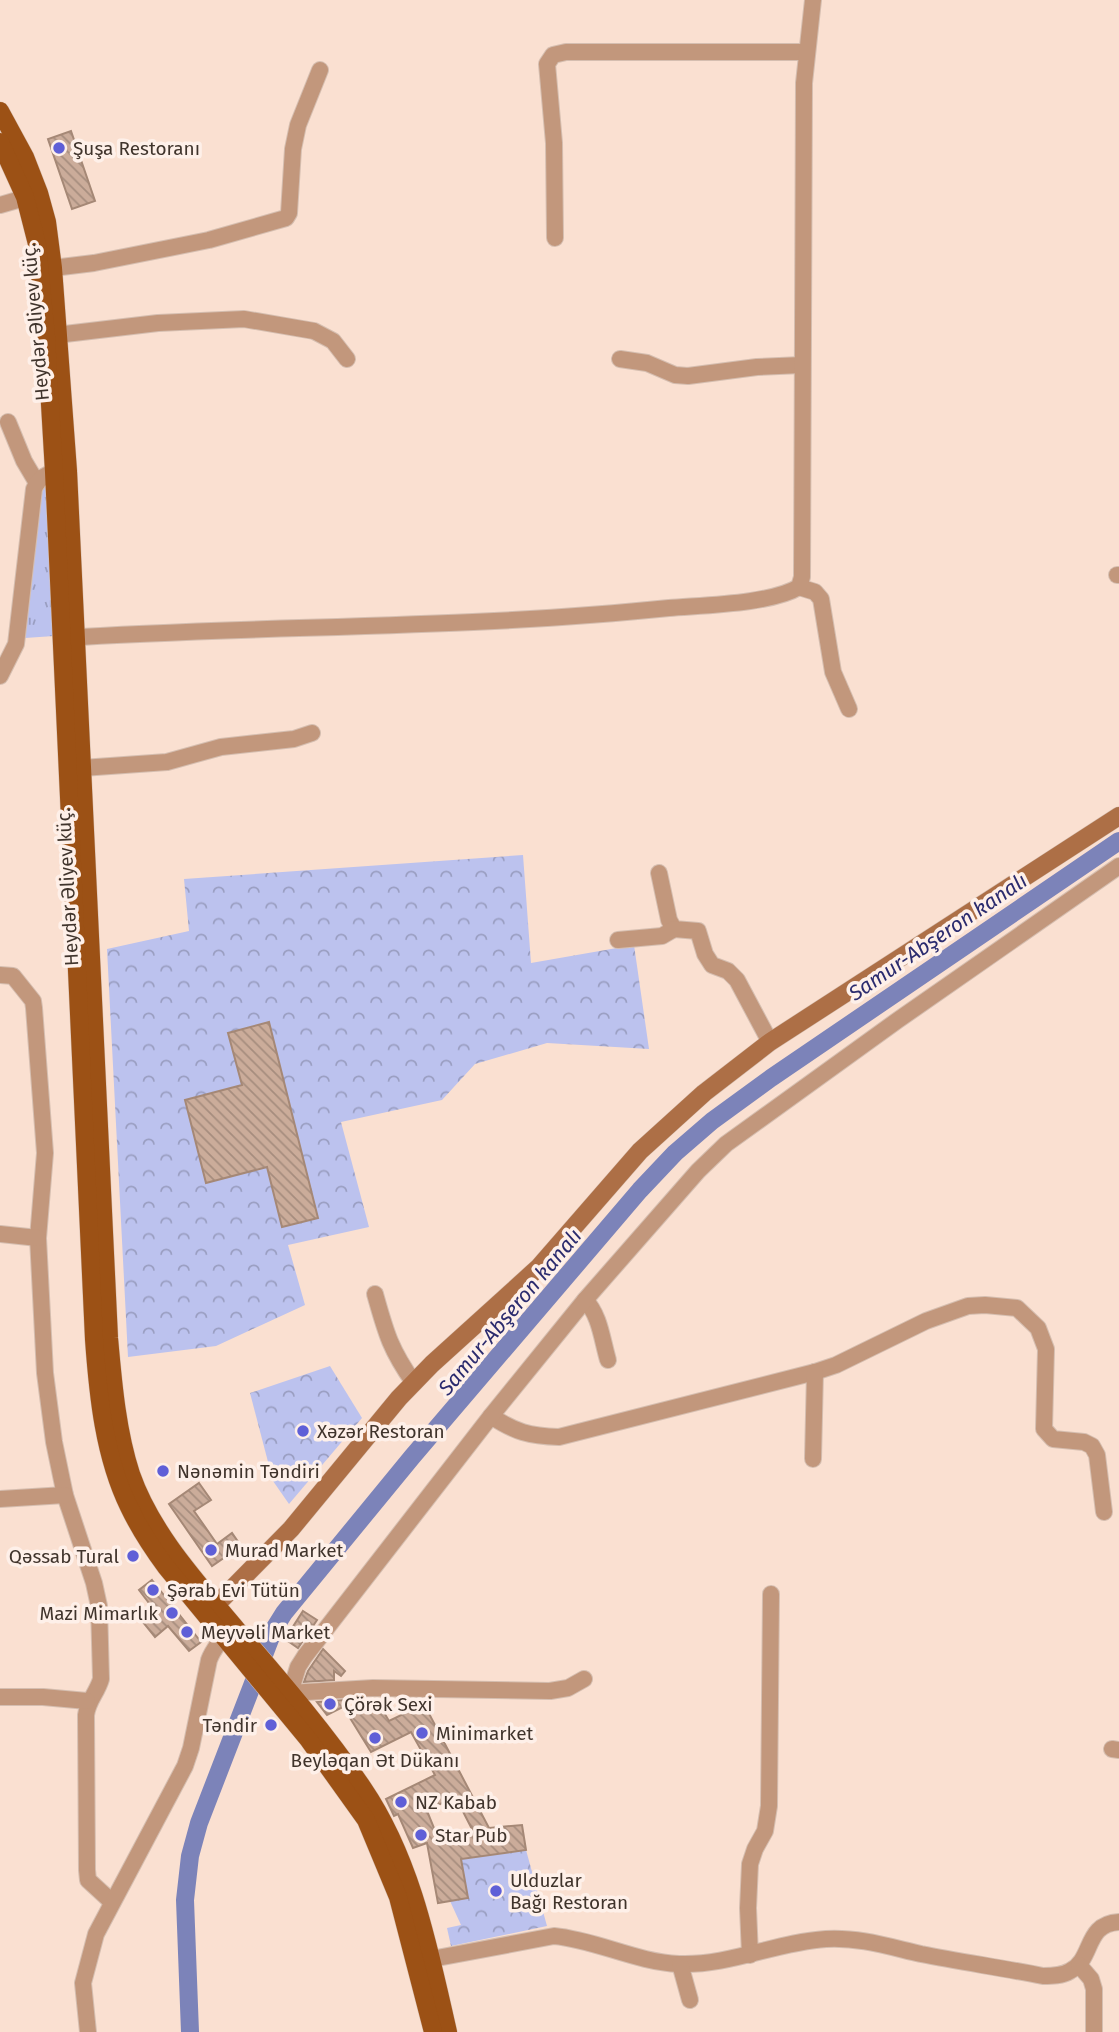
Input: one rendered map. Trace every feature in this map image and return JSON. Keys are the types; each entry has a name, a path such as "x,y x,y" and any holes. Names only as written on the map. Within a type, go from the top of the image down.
{"main road":[{"name":"Heydər Əliyev küç.","path":"0,111 25,157 52,336"},
{"name":"Heydər Əliyev küç.","path":"0,142 47,222 53,268 52,336 69,637 97,1374 110,1451 129,1507 148,1542 166,1567 216,1613"},
{"name":"Heydər Əliyev küç.","path":"69,637 82,768 109,1338 118,1413 131,1473 145,1505 231,1638 282,1695"},
{"path":"282,1695 366,1821 424,1960 448,2032"},
{"path":"424,1960 433,2032"}],"street":[{"path":"69,637 289,627 420,626 616,614 753,600 790,593 799,587 802,577 806,52 813,0"},
{"path":"555,238 554,143 547,64 553,55 565,52 806,52"},
{"path":"53,268 94,263 209,240 286,218 289,214 293,149 298,125 320,70"},
{"path":"0,205 32,195"},
{"path":"52,336 158,323 244,319 314,331 333,341 347,359"},
{"path":"620,359 647,363 675,375 688,376 757,367 803,365"},
{"path":"8,422 24,461 37,483"},
{"path":"0,676 16,643 37,483 40,478 61,472"},
{"path":"799,587 815,592 821,599 832,672 849,709"},
{"path":"82,768 167,762 221,747 294,739 312,733"},
{"path":"216,1613 291,1529 414,1382 539,1267 640,1151 704,1093 770,1042 1119,816"},
{"path":"282,1695 315,1642 491,1416 585,1300 698,1171 726,1144 1119,866"},
{"path":"659,873 669,920 674,929"},
{"path":"618,940 662,936 674,929 698,931 705,954 712,965 728,971 737,981 770,1042"},
{"path":"0,975 13,976 33,1001 34,1008 46,1153 38,1238 45,1373 54,1442 65,1495 99,1606 101,1679 97,1690 87,1701 87,1870 88,1880 112,1902"},
{"path":"0,1234 38,1238"},
{"path":"375,1294 388,1341 395,1356 414,1382"},
{"path":"585,1300 596,1317 608,1360"},
{"path":"491,1416 512,1430 533,1437 559,1437 815,1372 836,1365 926,1321 968,1306 1017,1308 1038,1328 1046,1349 1044,1429 1053,1439 1084,1442 1092,1446 1097,1455 1104,1512"},
{"path":"813,1459 815,1372"},
{"path":"0,1499 65,1495"},
{"path":"750,1955 750,1864 765,1831 769,1806 771,1594"},
{"path":"88,2032 83,1983 96,1934 185,1766 213,1648 231,1638"},
{"path":"282,1695 373,1688 550,1691 568,1688 584,1679"},
{"path":"0,1697 87,1701"},
{"path":"424,1960 554,1936 572,1938 617,1953 680,1964 697,1964 750,1955 797,1942 830,1939 873,1942 920,1954 1043,1976 1059,1975 1079,1965 1095,1932 1105,1925 1119,1922"},
{"path":"680,1964 690,2000"},
{"path":"1079,1965 1091,1979 1094,1989 1094,2032"}],"green space":[{"path":"39,487 47,487 54,636 25,638"},
{"path":"523,855 531,963 634,945 649,1049 547,1043 475,1064 442,1100 341,1122 369,1227 288,1245 305,1305 216,1346 128,1357 107,949 189,931 184,879"},
{"path":"330,1366 362,1418 289,1504 273,1481 250,1393"},
{"path":"526,1850 547,1926 451,1946 447,1928 461,1925 450,1901 468,1897 461,1859"}],"building":[{"path":"71,131 95,201 72,209 48,139"},
{"path":"269,1022 318,1218 282,1227 267,1167 206,1183 185,1100 242,1085 228,1033"},
{"path":"199,1483 211,1500 194,1511 217,1544 232,1533 241,1546 212,1566 169,1504"},
{"path":"152,1580 201,1642 189,1651 168,1626 155,1637 142,1621 155,1611 139,1590"},
{"path":"303,1611 317,1620 298,1648 285,1639"},
{"path":"323,1649 345,1671 341,1676 334,1671 334,1680 304,1682 308,1671"},
{"path":"370,1699 376,1699 389,1721 424,1704 489,1828 522,1825 526,1850 461,1859 468,1898 438,1903 427,1843 413,1848 398,1814 394,1816 386,1799 435,1775 411,1732 371,1752 347,1713","holes":["455,1796 474,1833 438,1838 427,1811"]},
{"path":"344,1700 345,1706 327,1715 317,1702"}],"waterway":[{"name":"Samur-Abşeron kanalı","path":"190,2032 185,1900 190,1856 199,1823 274,1629 284,1613 412,1457 640,1190 675,1153 712,1121 771,1078 1119,841"}],"place":[{"name":"Şuşa Restoranı","path":"59,148"},
{"name":"Xəzər Restoran","path":"303,1431"},
{"name":"Nənəmin Təndiri","path":"163,1471"},
{"name":"Murad Market","path":"211,1550"},
{"name":"Qəssab Tural","path":"133,1556"},
{"name":"Şərab Evi Tütün","path":"153,1590"},
{"name":"Mazi Mimarlık","path":"172,1613"},
{"name":"Meyvəli Market","path":"187,1632"},
{"name":"Çörək Sexi","path":"330,1704"},
{"name":"Təndir","path":"271,1725"},
{"name":"Minimarket","path":"422,1733"},
{"name":"Beyləqan Ət Dükanı","path":"375,1738"},
{"name":"NZ Kabab","path":"401,1802"},
{"name":"Star Pub","path":"421,1835"},
{"name":"Ulduzlar Bağı Restoran","path":"496,1891"}]}
